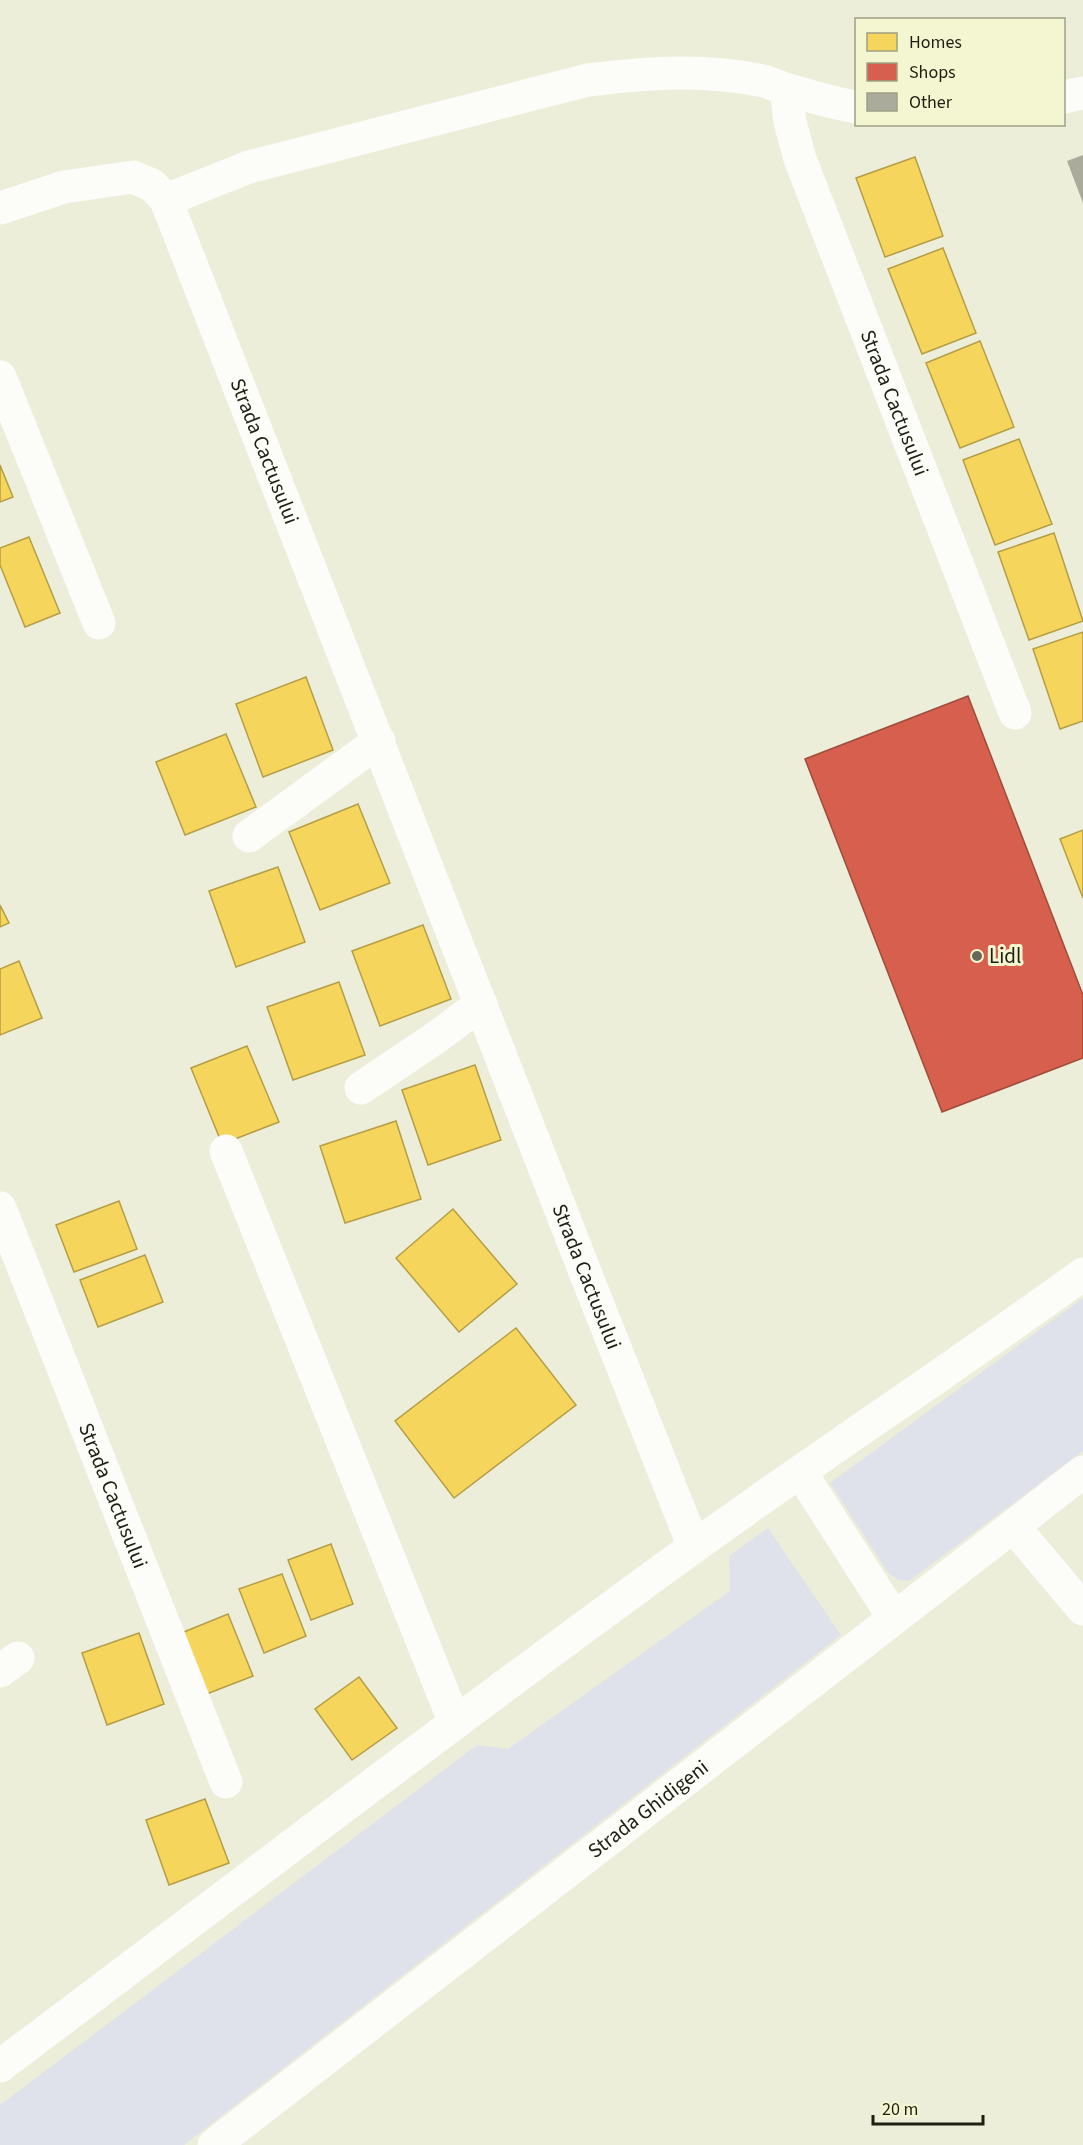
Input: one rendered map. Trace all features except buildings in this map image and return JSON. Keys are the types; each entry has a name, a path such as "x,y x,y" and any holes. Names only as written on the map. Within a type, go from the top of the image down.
{"street":[{"path":"166,200 249,167 588,80 642,74 688,72 724,74 765,81 832,103 855,107"},
{"name":"Strada Cactusului","path":"786,89 790,122 800,159 1016,713"},
{"path":"1065,97 1083,93"},
{"name":"Strada Cactusului","path":"0,208 64,187 133,177 152,185 166,200 379,741 564,1221 694,1547"},
{"path":"0,377 99,623"},
{"path":"249,836 379,741"},
{"path":"361,1088 481,1004"},
{"path":"226,1151 456,1723"},
{"name":"Strada Cactusului","path":"0,1208 226,1782"},
{"path":"0,2066 694,1547 1083,1274"},
{"name":"Strada Ghidigeni","path":"214,2145 1083,1472"},
{"path":"801,1473 894,1618"},
{"path":"1013,1526 1083,1608"}],"shaded area":[{"path":"1083,1298 1083,1451 909,1581 899,1580 889,1574 830,1483"},
{"path":"768,1528 841,1635 184,2145 0,2145 0,2105 477,1745 508,1749 730,1591 729,1556"}],"place":[{"name":"Lidl","path":"977,956"}]}
